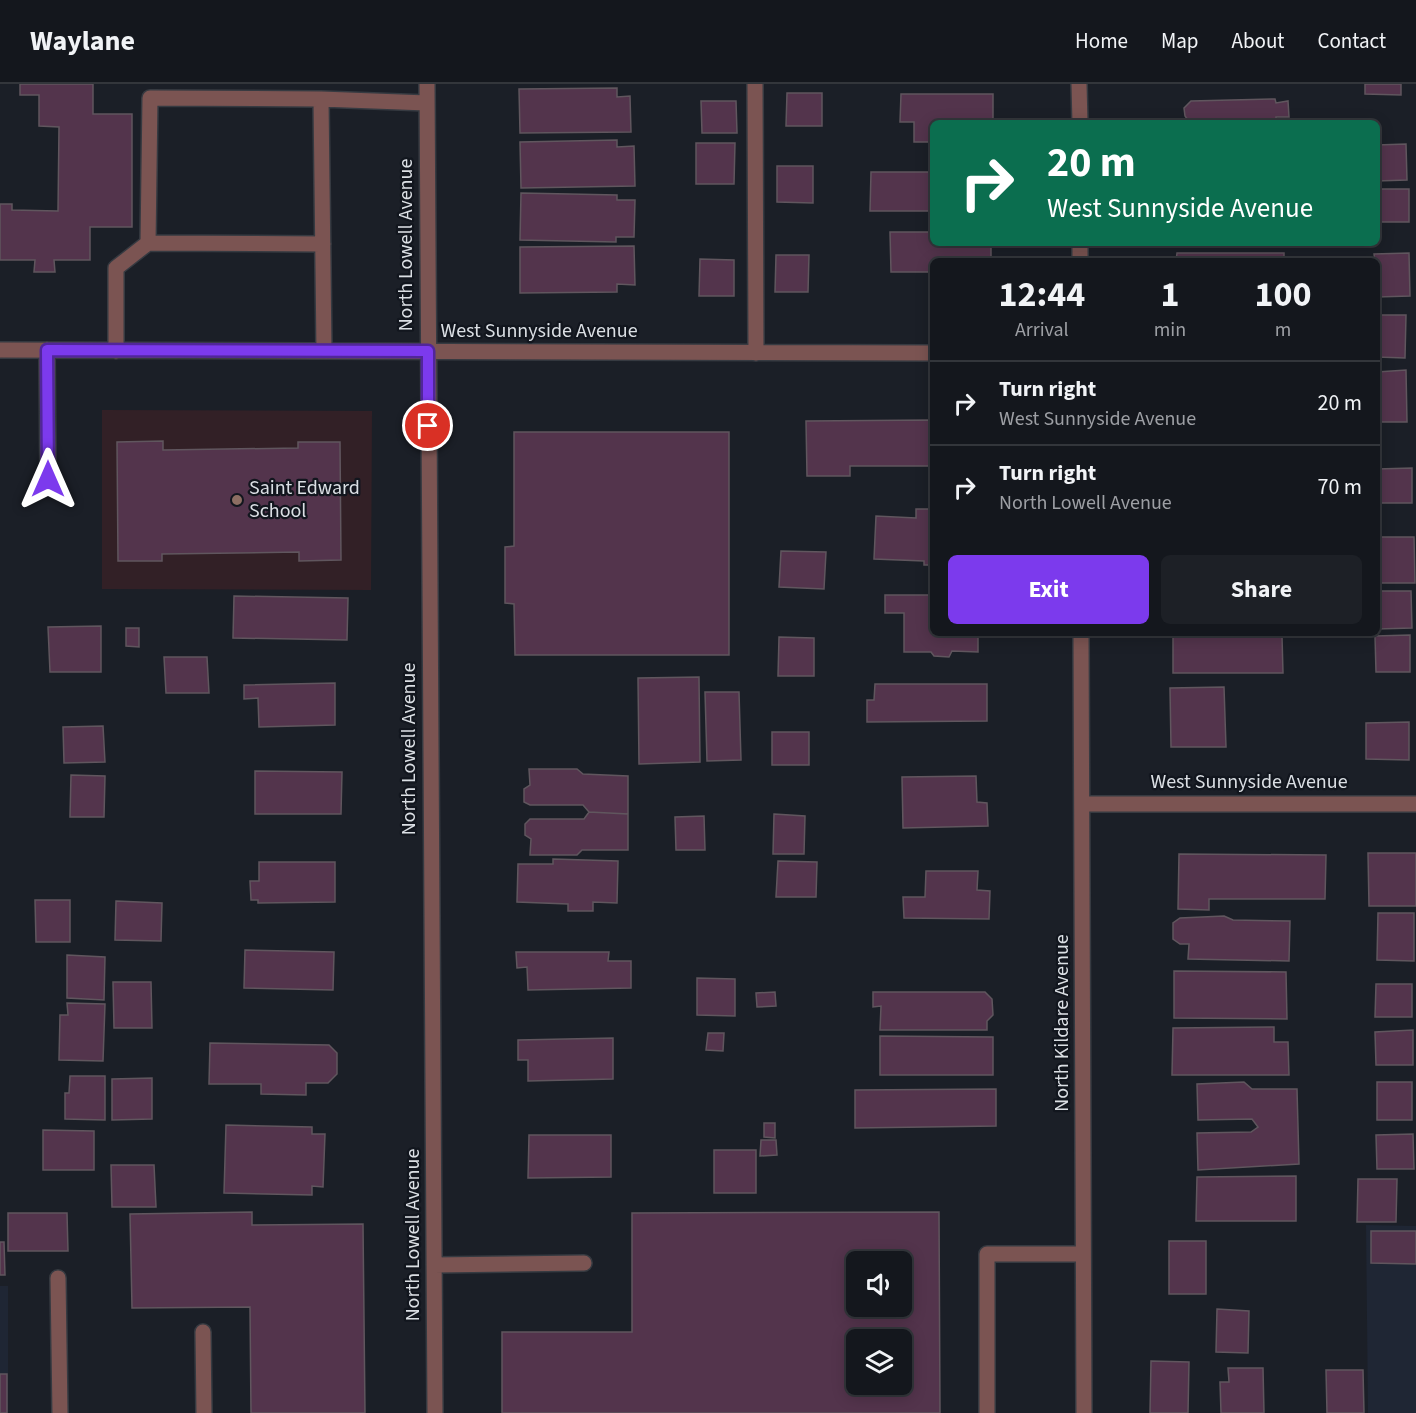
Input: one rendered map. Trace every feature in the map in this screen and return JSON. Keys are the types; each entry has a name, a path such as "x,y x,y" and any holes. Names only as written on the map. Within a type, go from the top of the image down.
{"street":[{"name":"North Lowell Avenue","path":"427,84 435,1413"},
{"path":"755,84 756,353"},
{"path":"1079,84 1080,120"},
{"path":"148,243 150,98 321,99 427,103"},
{"path":"321,99 324,351"},
{"path":"116,351 116,268 148,243 323,244"},
{"name":"West Sunnyside Avenue","path":"0,350 930,353"},
{"path":"47,350 48,479"},
{"name":"North Kildare Avenue","path":"1081,636 1084,1413"},
{"name":"West Sunnyside Avenue","path":"1082,804 1416,804"},
{"path":"987,1413 987,1254 1083,1254"},
{"path":"434,1265 584,1263"},
{"path":"58,1278 60,1413"},
{"path":"203,1332 204,1413"}],"shaded area":[{"name":"Saint Edward School","path":"102,410 372,411 371,590 102,589"},
{"path":"1366,1225 1416,1226 1416,1413 1368,1413"},
{"path":"0,1286 8,1286 8,1413 0,1413"}],"building":[{"path":"20,84 93,84 93,114 132,114 132,227 90,227 90,260 54,260 55,272 34,272 35,260 0,260 0,204 12,204 12,210 58,211 59,127 39,126 39,95 20,95"},
{"path":"1365,84 1401,84 1401,95 1365,94"},
{"path":"617,88 617,97 630,96 631,132 520,133 519,89"},
{"path":"787,93 822,93 822,126 786,126"},
{"path":"901,94 993,94 993,120 930,120 930,142 914,142 914,122 900,122"},
{"path":"1275,99 1276,103 1288,101 1289,117 1276,117 1276,120 1188,120 1184,108 1191,101"},
{"path":"701,101 736,101 737,133 702,133"},
{"path":"617,140 617,147 634,146 635,186 521,188 520,142"},
{"path":"696,143 735,143 734,184 696,184"},
{"path":"1406,144 1407,180 1380,181 1380,145"},
{"path":"777,166 813,166 813,203 777,202"},
{"path":"871,172 930,172 930,211 870,211"},
{"path":"1380,189 1409,189 1409,222 1380,222"},
{"path":"521,193 617,195 617,200 635,200 634,237 616,237 616,242 520,240"},
{"path":"890,232 930,232 930,246 991,246 991,258 930,258 930,272 891,272"},
{"path":"634,246 635,285 617,284 617,292 520,293 520,247"},
{"path":"1177,253 1284,253 1284,258 1176,258"},
{"path":"1409,253 1410,296 1380,297 1380,258 1375,258 1374,254"},
{"path":"776,255 809,255 808,292 775,292"},
{"path":"700,259 734,260 734,296 699,296"},
{"path":"1380,315 1406,315 1405,358 1380,357"},
{"path":"1406,370 1407,422 1380,422 1380,372"},
{"path":"930,420 930,466 850,466 850,476 807,476 806,421"},
{"path":"514,432 729,432 729,655 515,655 514,604 505,603 505,547 514,546"},
{"path":"163,441 163,450 298,448 298,442 340,442 341,560 299,561 299,552 162,554 162,561 118,561 117,442"},
{"path":"1412,468 1412,503 1380,503 1380,469"},
{"path":"916,509 930,509 930,565 924,565 924,561 874,559 876,516 916,518"},
{"path":"1380,537 1414,537 1415,583 1380,583"},
{"path":"781,551 826,552 824,589 779,587"},
{"path":"1380,591 1411,591 1412,628 1380,629"},
{"path":"885,595 930,595 930,636 978,636 978,652 952,651 949,657 934,656 931,652 904,652 904,613 885,613"},
{"path":"234,596 348,598 347,640 233,638"},
{"path":"101,626 101,672 50,672 48,627"},
{"path":"126,628 139,628 139,647 126,646"},
{"path":"1410,635 1410,672 1376,672 1375,636"},
{"path":"1282,636 1283,673 1173,673 1173,637"},
{"path":"779,637 814,638 814,676 778,676"},
{"path":"164,657 207,657 209,693 166,693"},
{"path":"699,677 700,762 639,764 638,678"},
{"path":"335,683 335,725 259,727 258,698 244,699 244,685"},
{"path":"875,684 987,684 987,721 867,722 867,700 874,700"},
{"path":"1224,687 1226,747 1171,747 1170,688"},
{"path":"705,692 739,692 741,760 707,761"},
{"path":"1409,722 1409,760 1366,759 1366,723"},
{"path":"103,726 105,762 64,763 63,727"},
{"path":"772,732 809,732 809,765 772,765"},
{"path":"529,769 577,769 583,774 628,776 628,814 589,812 583,805 530,805 524,802 524,789 530,785"},
{"path":"255,771 342,772 341,814 255,814"},
{"path":"71,775 105,776 104,817 70,817"},
{"path":"976,776 977,802 987,803 988,826 903,828 902,777"},
{"path":"589,812 628,814 628,850 582,850 577,855 530,855 531,839 525,835 525,824 530,819 584,819"},
{"path":"774,814 805,816 804,854 773,854"},
{"path":"704,816 705,850 676,850 675,817"},
{"path":"1368,853 1416,853 1416,906 1369,906"},
{"path":"1179,854 1326,855 1325,899 1209,899 1209,910 1178,909"},
{"path":"553,859 618,861 617,903 593,902 593,911 568,911 568,904 517,902 518,864 553,864"},
{"path":"778,861 817,862 816,897 776,897"},
{"path":"259,862 335,862 335,902 258,903 258,900 251,900 250,881 259,881"},
{"path":"926,871 978,871 977,890 990,891 989,919 904,918 903,897 925,897"},
{"path":"35,900 70,900 70,942 36,942"},
{"path":"116,901 162,903 161,941 115,940"},
{"path":"1378,913 1414,913 1414,961 1377,960"},
{"path":"1224,916 1233,920 1290,921 1289,961 1188,959 1189,944 1180,944 1173,939 1173,923 1180,918"},
{"path":"245,950 334,952 333,990 244,988"},
{"path":"516,952 609,952 608,961 631,961 631,988 528,990 527,967 517,968"},
{"path":"67,955 105,957 104,1000 67,998"},
{"path":"1174,971 1286,972 1287,1019 1174,1018"},
{"path":"697,978 735,979 735,1016 697,1015"},
{"path":"113,982 151,982 152,1028 114,1028"},
{"path":"1376,984 1412,984 1412,1017 1375,1017"},
{"path":"775,992 776,1006 757,1007 756,993"},
{"path":"873,992 985,992 992,999 993,1015 987,1021 987,1030 880,1030 881,1006 873,1007"},
{"path":"67,1003 105,1004 103,1061 59,1060 60,1015 68,1015"},
{"path":"1274,1027 1274,1042 1288,1042 1289,1075 1172,1075 1173,1028"},
{"path":"1413,1030 1413,1065 1376,1065 1375,1032"},
{"path":"708,1033 724,1033 723,1051 706,1050"},
{"path":"880,1036 993,1037 993,1075 880,1075"},
{"path":"613,1038 613,1079 528,1081 528,1060 518,1060 518,1040"},
{"path":"210,1043 329,1045 337,1053 337,1074 328,1083 306,1083 306,1095 261,1094 261,1084 209,1084"},
{"path":"70,1076 105,1076 105,1120 65,1119 65,1093 69,1093"},
{"path":"152,1078 152,1119 112,1120 112,1079"},
{"path":"1244,1082 1252,1089 1297,1089 1299,1164 1198,1170 1197,1133 1251,1132 1258,1127 1252,1119 1198,1120 1197,1084"},
{"path":"1377,1082 1412,1082 1412,1120 1377,1120"},
{"path":"996,1089 996,1126 855,1128 855,1090"},
{"path":"764,1123 775,1123 775,1138 764,1137"},
{"path":"226,1125 312,1127 312,1134 325,1134 323,1187 312,1186 312,1195 224,1193"},
{"path":"43,1130 94,1131 94,1170 43,1170"},
{"path":"1413,1134 1414,1169 1377,1169 1376,1135"},
{"path":"529,1135 611,1135 611,1177 528,1178"},
{"path":"761,1140 776,1140 777,1155 760,1156"},
{"path":"714,1150 756,1150 756,1193 714,1193"},
{"path":"111,1165 154,1165 156,1207 112,1207"},
{"path":"1296,1176 1296,1221 1196,1221 1197,1177"},
{"path":"1358,1179 1397,1179 1396,1222 1357,1222"},
{"path":"252,1212 252,1225 363,1224 365,1413 251,1413 250,1307 132,1308 130,1214"},
{"path":"939,1212 940,1413 502,1413 502,1332 632,1332 632,1213"},
{"path":"8,1213 67,1213 68,1251 8,1251"},
{"path":"1371,1231 1416,1231 1416,1264 1371,1263"},
{"path":"1169,1241 1206,1241 1206,1294 1169,1294"},
{"path":"0,1242 4,1242 5,1275 0,1275"},
{"path":"1217,1309 1249,1311 1248,1353 1216,1352"},
{"path":"1151,1361 1189,1362 1188,1413 1150,1413"},
{"path":"1228,1368 1263,1368 1264,1413 1221,1413 1220,1382 1229,1382"},
{"path":"1326,1370 1363,1370 1364,1413 1327,1413"},
{"path":"0,1374 7,1374 7,1413 0,1413"}],"place":[{"name":"Saint Edward School","path":"237,500"}],"route":[{"path":"48,479 47,350 428,351 428,426"}]}
